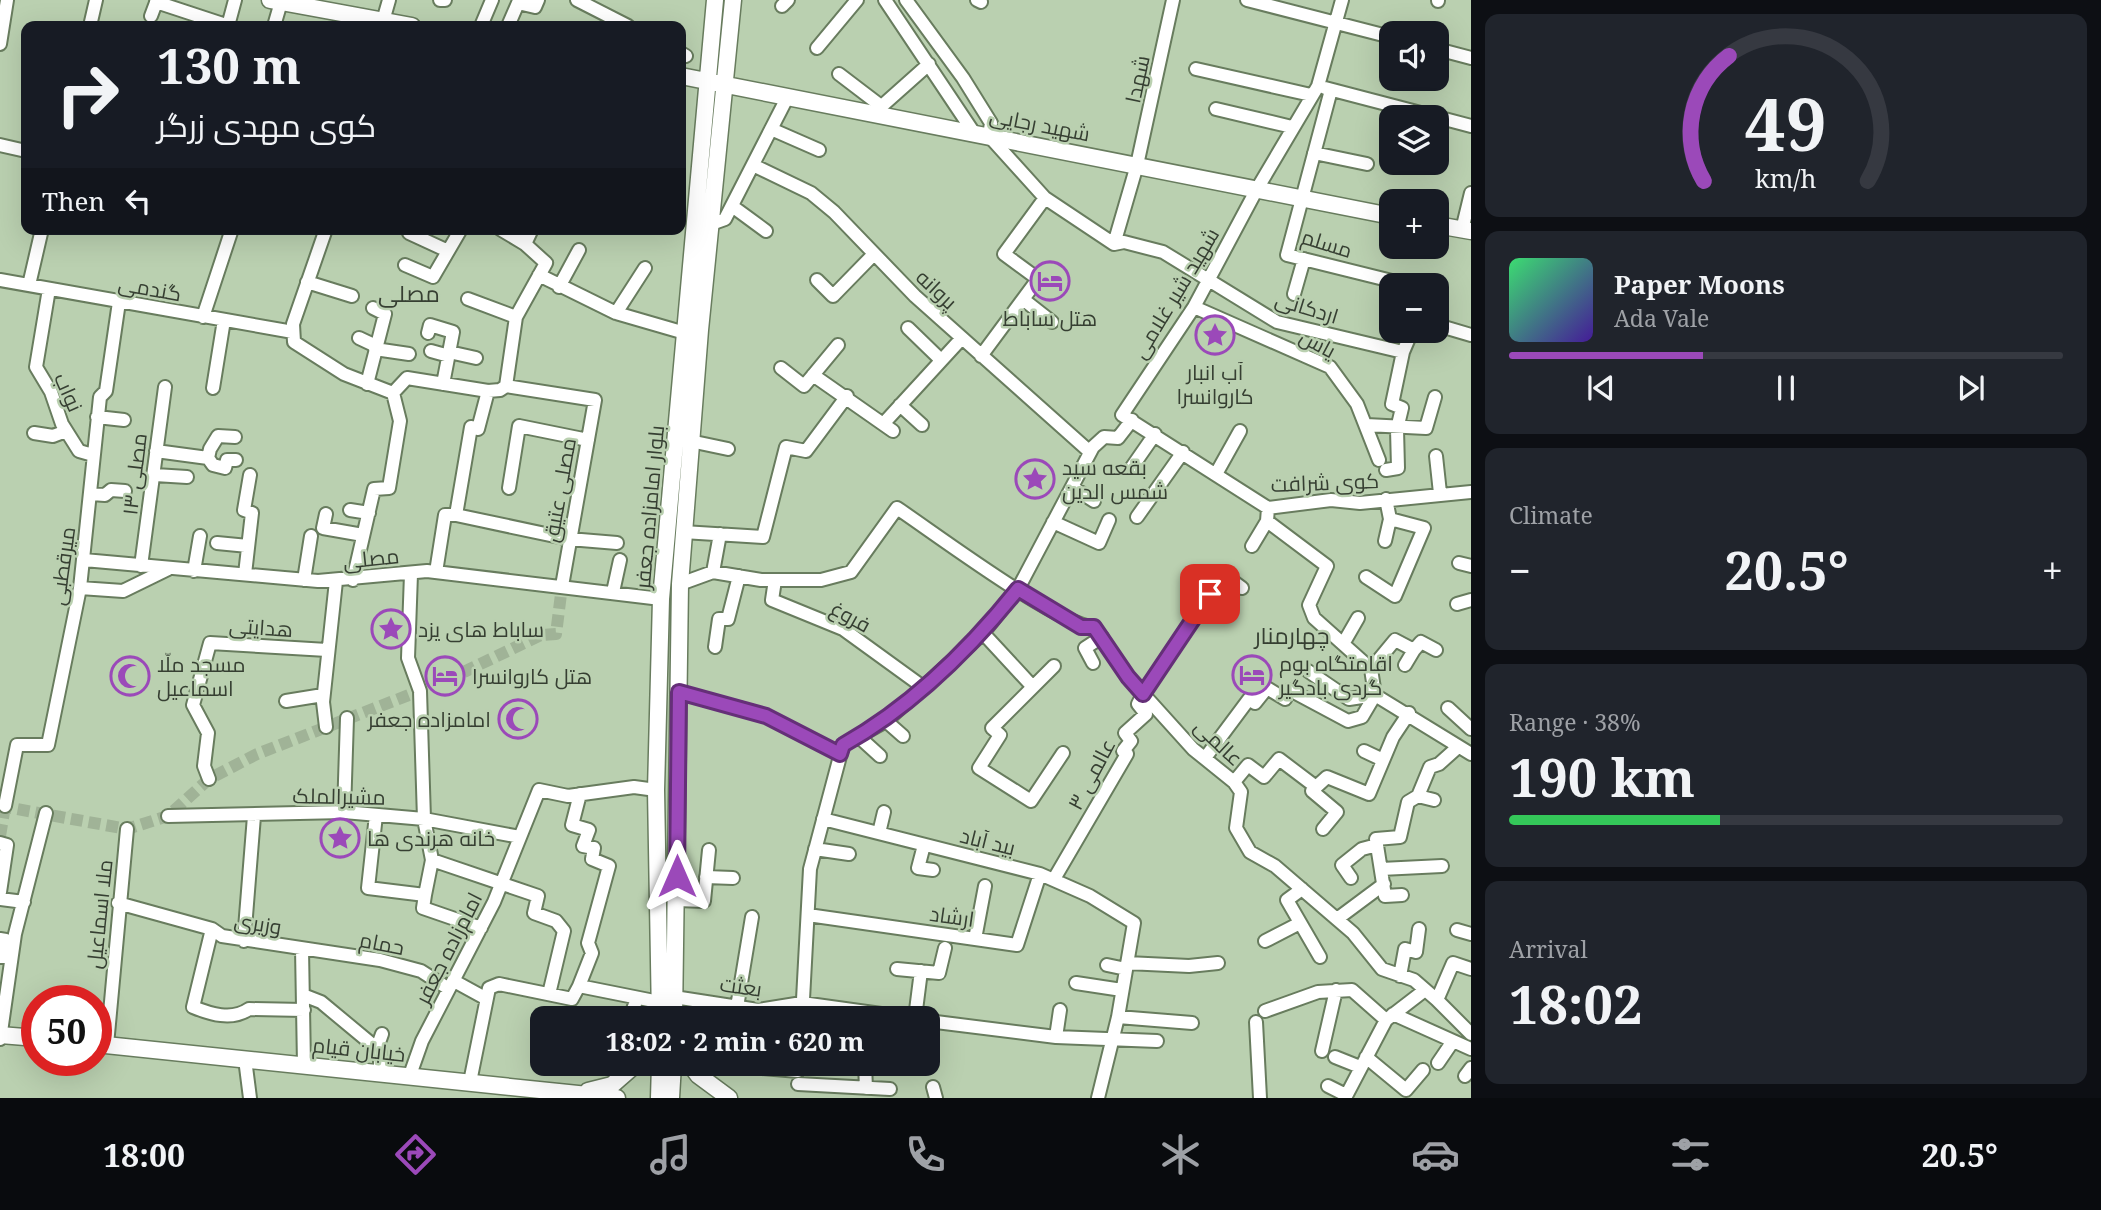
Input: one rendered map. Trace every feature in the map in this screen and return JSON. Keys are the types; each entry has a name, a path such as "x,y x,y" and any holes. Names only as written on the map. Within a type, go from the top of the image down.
{"main road":[{"name":"بلوار امامزاده جعفر","path":"664,1006 656,790 662,599 679,480 685,333 715,0"},
{"name":"بلوار امامزاده جعفر","path":"664,1006 677,900 680,584 684,531 679,480 690,441 733,0"},
{"path":"275,1 318,4 383,21"},
{"path":"686,73 697,65 709,46"},
{"path":"722,108 749,88 731,74 726,64"},
{"name":"شهید رجایی","path":"686,77 877,109 982,134 1379,214"},
{"path":"686,83 693,92 704,120 718,121 720,127"},
{"path":"1449,227 1467,230"},
{"path":"0,1036 21,1037"},
{"name":"خیابان قیام","path":"112,1046 617,1098"},
{"path":"579,1094 612,1084 622,1076"},
{"path":"659,1098 660,1076"},
{"path":"671,1098 672,1076"},
{"path":"701,1076 730,1098"}],"street":[{"path":"0,44 7,0"},
{"path":"91,21 96,0"},
{"path":"229,21 235,0"},
{"path":"383,21 389,0"},
{"path":"483,21 492,0"},
{"path":"510,21 518,3 535,7 538,0"},
{"path":"577,0 618,21"},
{"path":"817,48 857,0"},
{"path":"886,0 929,64 982,134 1045,198 1114,244"},
{"path":"906,0 963,78 991,123 982,134"},
{"name":"شهدا","path":"1114,244 1137,165 1173,0"},
{"path":"1247,0 1379,34"},
{"path":"1302,198 1314,153 1320,90 1342,0"},
{"path":"151,16 156,1 214,21"},
{"path":"274,21 275,1"},
{"path":"1449,52 1471,58"},
{"path":"839,74 877,109 929,64"},
{"path":"1196,69 1320,90 1385,105"},
{"name":"شهید شیر غلامی","path":"1090,452 1104,436 1118,438 1127,417 1194,307 1292,127 1320,90"},
{"path":"711,224 725,219 788,96"},
{"path":"1216,108 1292,127"},
{"path":"1449,120 1471,126"},
{"path":"771,128 819,150"},
{"path":"0,145 21,150"},
{"path":"1314,153 1367,164"},
{"name":"پروانه","path":"753,165 811,194 834,212 981,356 1090,452"},
{"path":"1467,230 1471,193"},
{"path":"981,356 1038,279 1004,254 1045,198"},
{"name":"مسلم","path":"1302,198 1287,255 1379,278"},
{"path":"732,206 766,231"},
{"path":"29,285 41,235"},
{"path":"203,317 230,235"},
{"path":"294,337 292,324 324,235"},
{"path":"413,235 449,251"},
{"path":"405,265 433,277 458,235"},
{"path":"353,580 374,489 389,488 400,421 393,393 407,378 488,391 500,390 506,386 516,317 546,263 525,244 510,235"},
{"path":"525,244 530,235"},
{"name":"اردکانی","path":"1114,244 1124,242 1163,252 1186,264 1207,282 1277,322 1403,352"},
{"path":"559,287 579,250"},
{"path":"817,280 832,296 874,254"},
{"path":"1294,295 1304,259"},
{"path":"616,313 645,268"},
{"path":"539,275 616,313 685,333"},
{"name":"گندمی","path":"0,280 223,320 294,337 344,374 393,393"},
{"path":"307,282 352,296"},
{"name":"نواب","path":"49,289 36,367 79,451 93,455"},
{"path":"468,299 516,317"},
{"path":"1024,300 1052,322"},
{"name":"میرقطبی","path":"5,806 17,745 48,745 80,588 97,417 100,397 106,391 119,302"},
{"name":"یاس","path":"1194,307 1330,367 1357,404 1383,465 1398,468 1397,429"},
{"path":"367,384 385,314 373,308"},
{"path":"213,388 223,320"},
{"path":"428,333 430,325 453,332 443,384"},
{"path":"908,328 941,360"},
{"path":"1449,329 1471,335"},
{"path":"359,338 375,347 409,354"},
{"path":"813,375 889,427 900,405 962,338"},
{"path":"1397,429 1402,408 1392,404 1407,343"},
{"path":"781,368 804,386 838,345"},
{"path":"431,351 476,358"},
{"name":"مصلی عتیق","path":"506,386 548,388 595,400 562,586"},
{"name":"مصلی ۱۳","path":"141,566 165,387"},
{"path":"456,515 471,427 478,429 488,391"},
{"path":"684,531 764,537 786,447 806,451 847,396"},
{"path":"1366,425 1397,429 1426,428 1435,397"},
{"path":"900,405 922,425"},
{"path":"97,417 124,420"},
{"name":"کوی شرافت","path":"1127,417 1216,474 1268,514 1331,500 1360,503 1465,491"},
{"path":"509,488 519,426 588,440"},
{"path":"34,433 53,441 66,430"},
{"path":"1216,474 1240,431"},
{"path":"1132,467 1155,434"},
{"path":"235,437 218,436 209,449 208,458 213,465 225,468 227,460 236,460"},
{"path":"690,441 728,449"},
{"path":"156,451 208,458"},
{"path":"802,1003 810,869 843,745 886,721 983,633 1018,589 1090,452"},
{"path":"1137,517 1183,452"},
{"path":"1436,456 1440,493"},
{"path":"155,475 187,477"},
{"path":"244,574 252,513 244,510 250,475"},
{"path":"1465,491 1471,483"},
{"path":"1072,487 1094,500"},
{"path":"91,494 105,495 111,490 125,491"},
{"path":"1385,541 1390,519 1386,499"},
{"path":"680,584 713,572 775,580 821,580 851,572 897,508 1018,589"},
{"path":"350,510 369,513"},
{"path":"326,514 323,528 363,535"},
{"path":"1205,758 1249,699 1255,703 1267,688 1284,699 1290,690 1348,721 1362,717 1375,695 1371,669 1314,618 1308,605 1327,566 1268,514 1252,546"},
{"path":"436,572 445,515 569,539 617,543"},
{"path":"1366,577 1395,596 1424,528 1390,519"},
{"path":"1054,522 1099,543 1110,520"},
{"path":"713,572 720,534"},
{"path":"194,571 200,536"},
{"path":"304,580 311,536"},
{"path":"218,543 248,545"},
{"name":"مصلی","path":"84,560 304,580 353,580 436,572 662,599"},
{"path":"613,592 620,560"},
{"path":"80,588 123,591 168,569"},
{"path":"411,573 408,658 420,691 424,819 432,860 423,908 481,928"},
{"path":"1143,694 1223,574 1242,588"},
{"path":"715,647 719,619 728,619 738,576"},
{"name":"فروغ","path":"775,580 772,600 844,629 923,687"},
{"path":"326,727 323,695 336,581"},
{"name":"عالمی","path":"1018,589 1081,627 1094,627 1143,694 1205,758 1234,782 1241,792 1236,828 1250,852 1275,866 1337,919 1382,969 1414,980 1471,1034"},
{"path":"1457,604 1471,600"},
{"path":"1343,645 1358,618"},
{"path":"983,633 1032,686"},
{"path":"1093,663 1085,648 1102,638"},
{"path":"1371,669 1395,639 1414,650"},
{"path":"1405,666 1421,642 1436,650"},
{"name":"هدایتی","path":"209,779 204,766 208,733 193,705 210,643 327,650"},
{"path":"1054,666 992,728 1000,734 979,768 1031,801 1063,753"},
{"path":"1308,671 1349,699 1375,695 1409,713 1471,754"},
{"path":"679,692 766,716 840,754"},
{"name":"عالمی ۳","path":"1054,879 1127,754 1123,751 1130,740 1125,733 1146,714 1138,704 1143,694"},
{"path":"286,701 323,695"},
{"path":"1448,708 1471,729"},
{"path":"1323,829 1337,812 1312,791 1327,777 1369,794 1392,737 1409,713"},
{"path":"344,812 347,718"},
{"path":"886,721 903,736"},
{"path":"859,736 880,756"},
{"path":"1402,895 1385,896 1376,839 1399,838 1408,802 1418,796 1430,767 1440,764 1458,747"},
{"path":"1364,751 1383,760"},
{"path":"1234,782 1248,765 1264,777 1279,759 1316,787"},
{"path":"470,1082 489,988 499,984 572,999 592,953 588,943 609,866 592,859 594,848 583,846 589,830 572,825 580,794 634,788 656,790"},
{"name":"امام‌زاده جعفر","path":"410,1075 422,1041 501,884 539,790 568,796 580,794"},
{"path":"1418,796 1434,800"},
{"name":"مشیرالملک","path":"168,816 344,812 424,819 520,837"},
{"path":"879,834 884,812"},
{"path":"6,955 24,902 46,813"},
{"path":"376,815 368,888 425,895"},
{"path":"244,941 254,816"},
{"name":"بید آباد","path":"823,820 1054,879 1134,923 1127,966"},
{"name":"ملا اسماعیل","path":"108,985 127,829"},
{"path":"0,843 8,845 0,892"},
{"path":"924,845 918,868 933,870"},
{"path":"1352,878 1342,865 1362,849 1377,845"},
{"path":"816,849 849,854"},
{"path":"677,900 704,901 709,850"},
{"path":"432,860 538,896 534,913 556,920 564,931 549,994"},
{"path":"1381,869 1442,866"},
{"name":"ارشاد","path":"808,915 1017,944 1040,874"},
{"path":"706,877 733,878"},
{"path":"1337,919 1384,884"},
{"path":"975,939 985,886"},
{"path":"1302,889 1287,900 1320,957"},
{"path":"0,899 24,902"},
{"name":"وزیری","path":"118,903 212,929 222,936 302,949 304,1065"},
{"path":"737,1006 752,917"},
{"path":"1265,941 1300,923"},
{"path":"212,929 193,1007 212,1015 241,1014 248,1009 304,1010"},
{"path":"1400,976 1405,949 1416,951 1419,929"},
{"path":"1457,930 1471,934"},
{"path":"0,939 6,940 0,1036"},
{"path":"897,969 939,973 945,948"},
{"name":"حمام","path":"302,949 380,960 421,971 485,998"},
{"path":"1107,965 1189,966 1219,963"},
{"path":"1437,1000 1453,963 1471,970"},
{"path":"1098,1098 1118,1017 1127,966"},
{"path":"917,1006 921,971"},
{"path":"1076,983 1122,990"},
{"name":"بعثت","path":"579,986 664,1006"},
{"path":"1336,990 1329,1054 1363,1062 1406,1090 1423,1070"},
{"path":"1265,1011 1318,992 1352,990 1389,1017 1471,1047"},
{"path":"1328,1086 1346,1096 1389,1017 1425,990"},
{"path":"303,995 321,1002 377,1048 380,1051 380,1072"},
{"path":"634,1006 637,998"},
{"name":"بعثت","path":"783,1006 802,1003 824,1006"},
{"path":"1056,1037 1060,1010"},
{"path":"1118,1017 1192,1023"},
{"path":"940,1022 1056,1037 1157,1041"},
{"path":"1256,1022 1260,1098"},
{"path":"377,1048 382,1034"},
{"path":"1438,1063 1453,1041"},
{"path":"245,1059 250,1098"},
{"path":"865,1076 866,1088"},
{"path":"798,1079 890,1089"}],"tunnel":[{"path":"0,806 127,829 168,816 209,779 257,754 445,681 541,635 556,634 562,586"},
{"path":"0,836 5,806"}],"place":[{"name":"هتل ساباط","path":"1050,281"},
{"name":"آب انبار کاروانسرا","path":"1215,335"},
{"name":"بقعه سید شمس الدین","path":"1035,479"},
{"name":"ساباط های یزد","path":"391,629"},
{"name":"اقامتگاه بوم گردی بادگیر","path":"1252,675"},
{"name":"مسجد ملّا اسماعیل","path":"130,676"},
{"name":"هتل کاروانسرا","path":"445,676"},
{"name":"امامزاده جعفر","path":"518,719"},
{"name":"خانه هرندی ها","path":"340,838"}],"district":[{"name":"مصلی","path":"409,293"},
{"name":"چهارمنار","path":"1292,635"}],"route":[{"path":"677,876 679,692 766,716 840,754 843,745 886,721 983,633 1018,589 1081,627 1094,627 1143,694 1210,594"}]}
